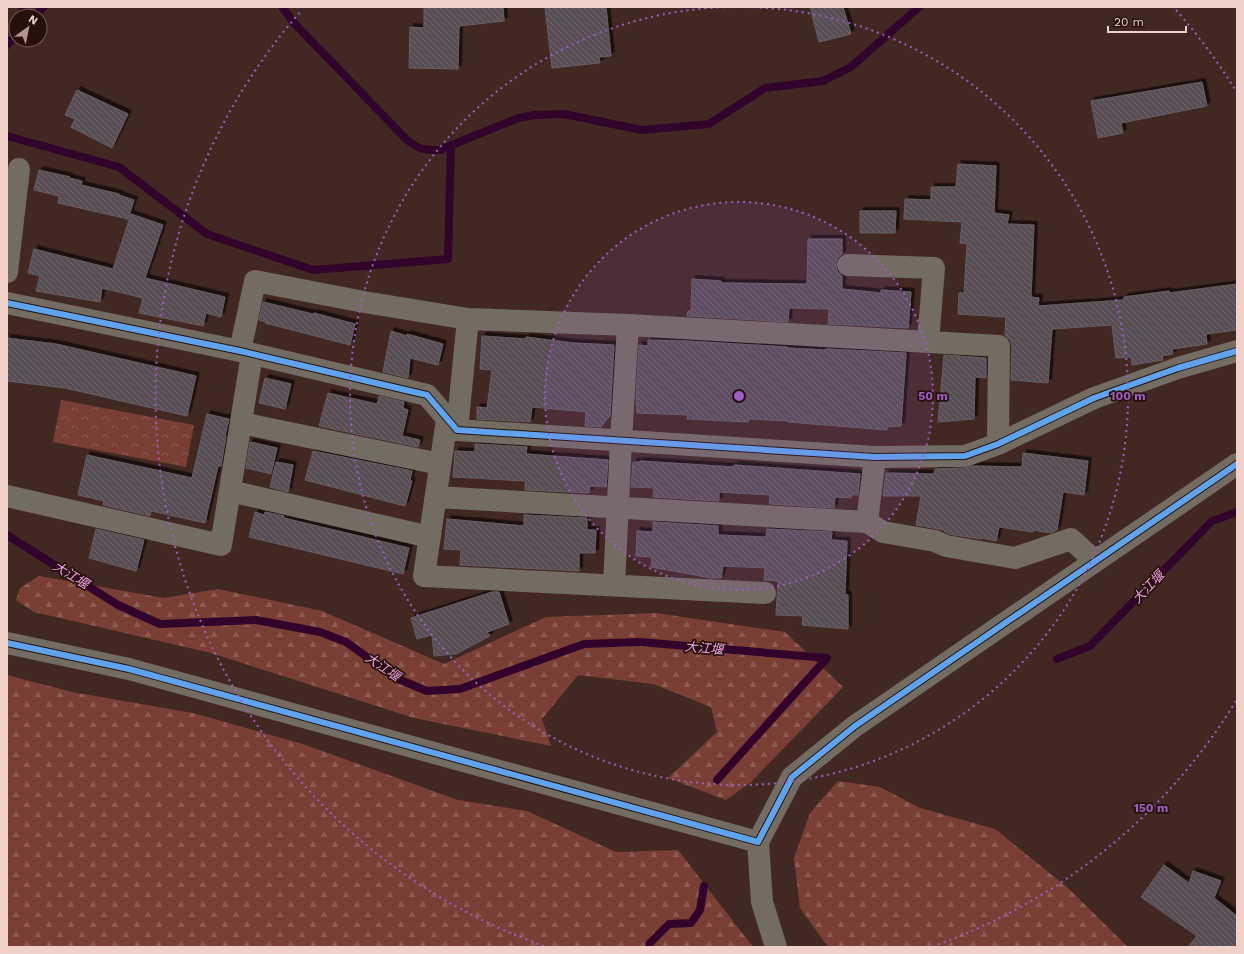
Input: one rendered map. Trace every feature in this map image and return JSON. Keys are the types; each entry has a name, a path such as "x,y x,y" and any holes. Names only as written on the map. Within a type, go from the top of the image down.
{"street":[{"path":"7,272 10,225 19,169"},
{"path":"848,265 934,268 928,342"},
{"path":"7,496 221,545 241,423 246,353 255,281 364,302 468,319 628,325 999,346 998,444"},
{"path":"7,303 246,353 427,395 452,425 621,442 875,457 965,456 998,444 1094,398 1178,368 1237,351"},
{"path":"468,319 452,425 440,464 424,576 765,593"},
{"path":"614,585 628,325"},
{"path":"241,423 440,464"},
{"path":"867,522 875,457"},
{"path":"776,947 762,902 758,842 792,777 855,726 1237,464"},
{"path":"230,491 430,537"},
{"path":"436,497 867,522 883,532 935,541 946,546 1015,558 1072,539 1095,561"},
{"path":"7,643 129,669 758,842"}],"green space":[{"path":"61,400 194,425 186,467 53,442"},
{"path":"39,576 164,598 218,589 322,611 444,664 546,617 656,613 785,632 843,687 751,782 726,800 668,778 717,732 711,707 653,684 578,675 542,719 551,746 414,718 211,653 34,612 16,600 20,588"},
{"path":"7,675 72,692 193,713 303,744 458,800 527,811 616,852 678,850 753,947 7,947"},
{"path":"838,781 880,787 920,808 995,829 1068,888 1128,947 828,947 800,908 794,858 810,813"}],"building":[{"path":"424,7 503,7 504,21 459,26 458,69 409,68 410,27 424,28"},
{"path":"545,7 606,7 611,56 599,57 600,63 552,68"},
{"path":"810,7 843,7 851,34 819,42"},
{"path":"1202,82 1207,106 1121,123 1123,133 1098,138 1091,101"},
{"path":"77,90 128,114 112,148 71,127 75,119 65,115"},
{"path":"958,164 996,166 994,213 1009,215 1007,224 1034,225 1031,297 1039,298 1038,306 1124,300 1124,297 1237,284 1237,330 1206,334 1207,344 1172,349 1173,354 1162,356 1163,360 1132,365 1131,357 1116,358 1112,325 1052,329 1048,383 1011,380 1012,346 1010,340 1005,335 1006,317 958,314 959,293 964,293 967,244 960,243 962,222 904,219 905,199 931,200 931,187 956,187"},
{"path":"39,170 70,177 69,178 82,181 81,185 119,194 134,200 128,219 58,203 59,196 34,190"},
{"path":"860,211 896,211 895,233 860,233"},
{"path":"131,214 163,225 145,278 225,297 221,317 206,313 203,326 139,313 143,298 102,288 100,302 36,291 40,276 28,273 34,249 113,269"},
{"path":"808,239 842,239 842,254 837,259 836,265 837,271 842,276 842,289 881,293 881,290 911,292 908,328 828,324 829,309 789,308 788,322 687,316 688,311 691,311 692,279 721,281 721,283 807,284"},
{"path":"263,302 355,324 350,345 265,323 266,322 259,320"},
{"path":"391,331 443,344 438,365 410,358 408,378 383,372"},
{"path":"482,336 526,339 526,337 573,343 614,345 610,416 601,427 585,426 586,412 532,407 530,422 477,419 477,407 487,408 492,370 480,369"},
{"path":"7,338 56,344 196,376 187,416 65,388 7,381"},
{"path":"648,340 906,353 901,426 887,427 887,430 788,421 749,419 748,422 687,419 688,415 637,413 636,399 639,345 648,346"},
{"path":"944,355 986,358 986,378 975,377 974,419 938,422"},
{"path":"265,378 291,384 285,409 259,403"},
{"path":"328,393 377,404 379,396 404,402 403,408 408,410 402,436 420,440 418,447 319,426"},
{"path":"207,414 229,419 221,466 218,466 205,523 151,511 150,516 103,505 104,501 78,495 87,455 192,478"},
{"path":"250,442 277,448 271,474 246,468"},
{"path":"475,444 527,447 526,454 608,460 606,487 590,486 589,493 525,490 525,481 453,477 455,451 475,452"},
{"path":"313,451 412,471 410,480 412,481 405,506 305,480"},
{"path":"1023,453 1088,461 1084,495 1063,492 1057,530 1051,533 999,527 996,541 949,534 944,530 916,525 921,496 883,496 886,473 934,474 935,469 965,468 973,466 1022,467"},
{"path":"640,461 734,467 734,465 860,474 858,495 851,495 851,498 835,497 834,508 769,504 770,495 719,492 719,501 653,497 654,488 631,487 633,462"},
{"path":"276,462 293,465 288,492 270,487"},
{"path":"255,512 264,515 265,512 284,516 284,518 409,548 403,574 249,537"},
{"path":"524,515 587,518 587,530 596,530 595,553 579,553 579,571 460,565 461,550 444,549 447,519 524,526"},
{"path":"653,522 718,526 718,535 766,537 767,529 832,532 831,540 847,541 845,594 848,595 848,629 802,625 803,616 776,615 778,581 764,580 765,568 723,566 721,578 711,578 651,567 652,557 636,556 637,531 653,532"},
{"path":"96,529 144,540 136,571 89,558"},
{"path":"492,592 499,592 509,624 487,632 490,636 456,654 434,656 432,635 417,639 411,618"},
{"path":"1164,865 1189,883 1193,871 1221,881 1214,898 1237,916 1237,947 1188,947 1197,936 1141,897"}],"waterway":[{"path":"282,7 294,23 406,139 422,149 429,150 440,150 518,118 534,115 564,114 642,130 709,124 765,88 823,81 851,67 919,7"},
{"path":"7,136 119,167 207,234 313,270 448,259 451,145"},
{"name":"大江堰","path":"1057,659 1090,646 1212,521 1237,512"},
{"name":"大江堰","path":"7,535 118,605 160,624 256,620 320,632 346,642 398,679 427,691 460,689 584,644 640,642 827,658"},
{"path":"717,780 827,658"},
{"path":"649,947 650,943 669,924 691,923 700,910 704,886"}],"cycle path":[{"path":"7,303 240,351 427,395 457,430 875,457 965,456 998,444 1094,398 1178,368 1237,351"},
{"path":"7,643 129,669 758,842 792,777 855,726 1237,464"}]}
